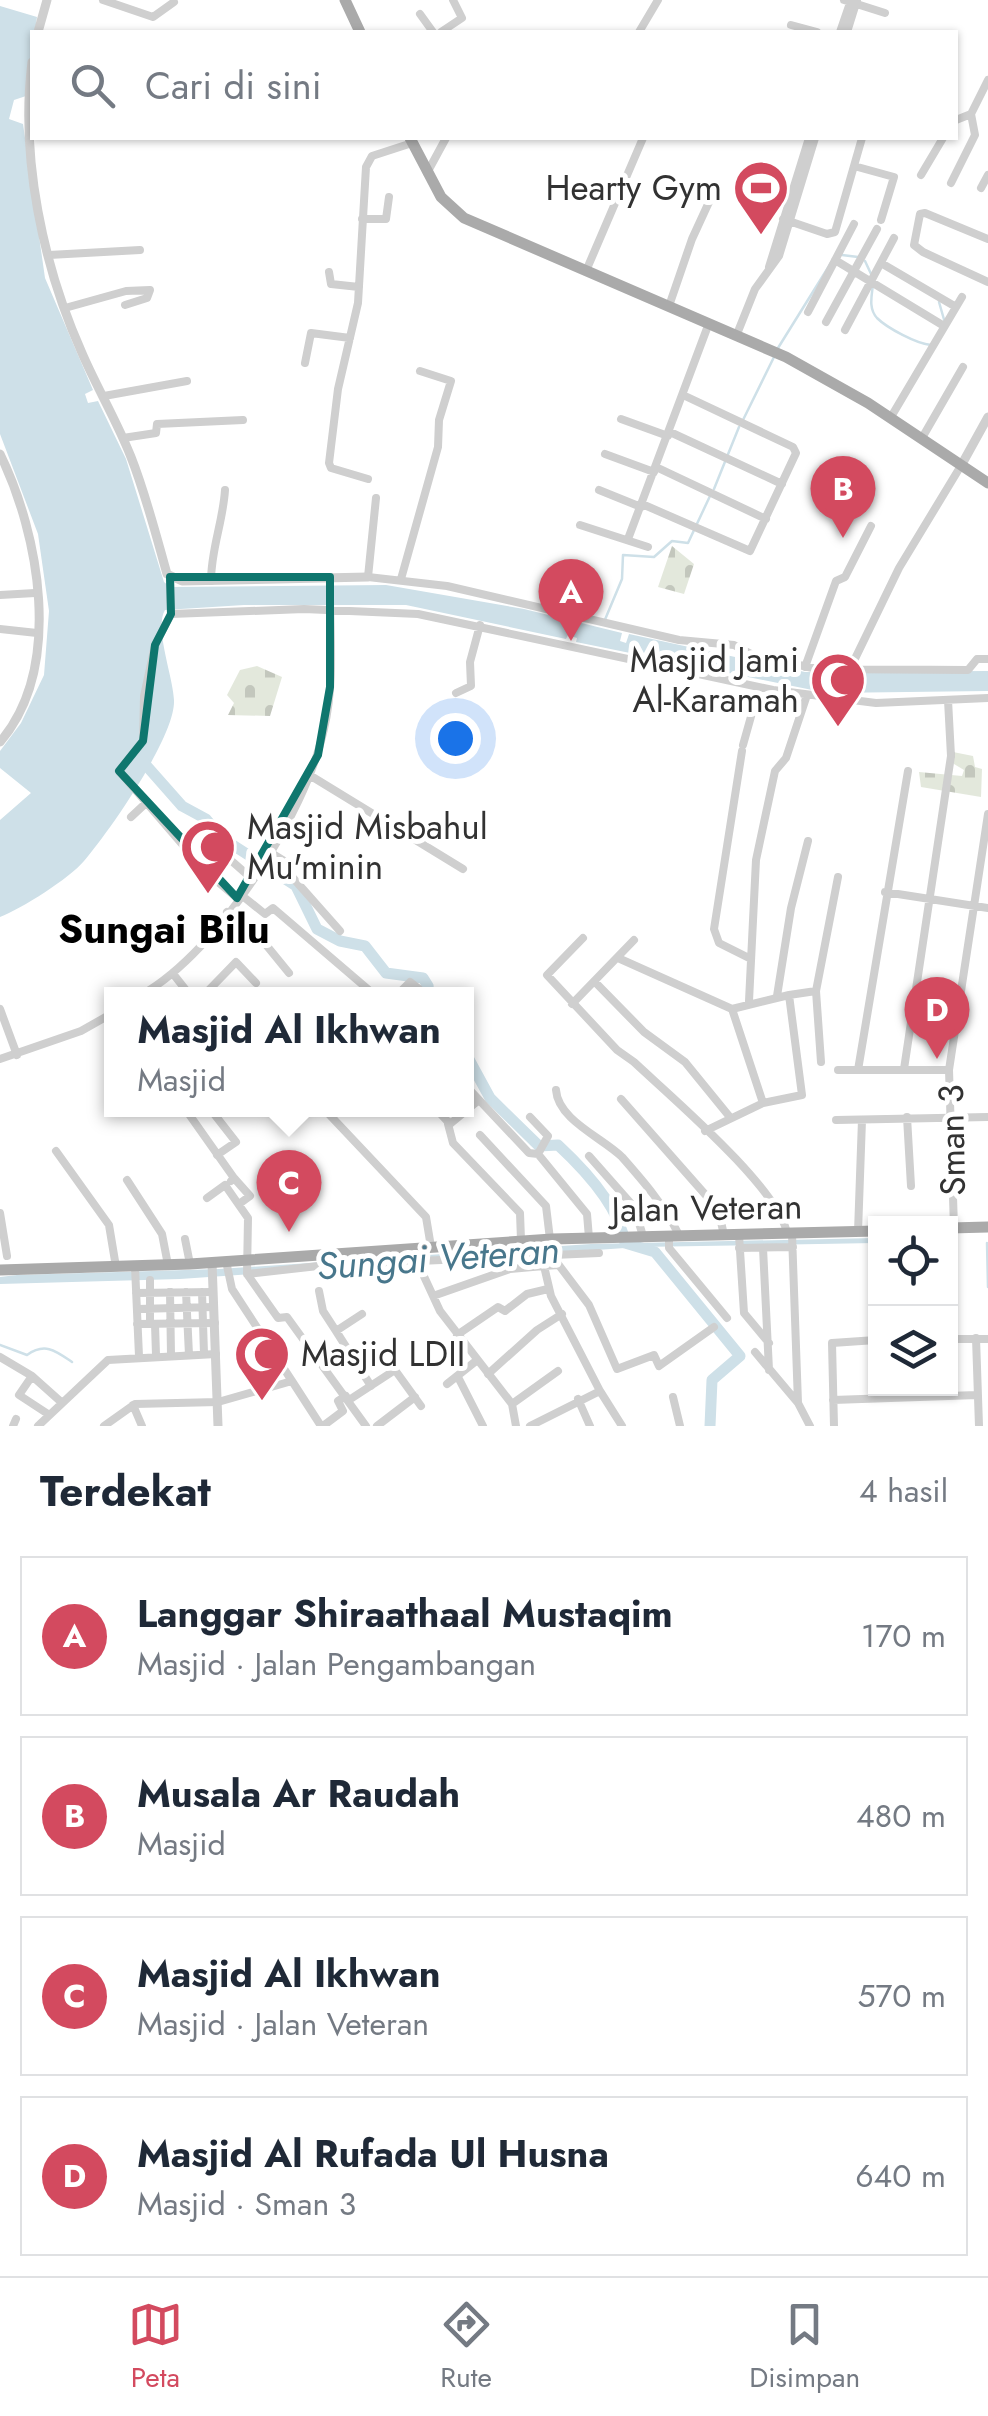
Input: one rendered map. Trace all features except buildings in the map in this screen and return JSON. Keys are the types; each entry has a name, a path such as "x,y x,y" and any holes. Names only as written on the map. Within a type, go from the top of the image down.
{"main road":[{"path":"345,0 359,30"},
{"path":"411,140 444,201 464,218 786,356 890,417 988,483"},
{"path":"958,1228 988,1227"},
{"name":"Jalan Veteran","path":"6,1264 116,1268 135,1273 168,1265 247,1268 414,1256 431,1247 521,1240 552,1248 590,1238 724,1235 739,1242 868,1232"}],"street":[{"path":"39,30 47,0"},
{"path":"103,0 153,18 175,2"},
{"path":"445,30 462,18 453,0"},
{"path":"641,30 658,0"},
{"path":"844,30 851,1 885,13"},
{"path":"420,14 432,30"},
{"path":"791,25 810,30"},
{"path":"951,183 976,134 971,114 988,80"},
{"path":"958,119 971,114"},
{"path":"32,140 35,186 64,308 122,438 170,581 171,613 155,646 144,696 143,740 120,771 206,872 264,914 273,908 366,987"},
{"path":"368,479 330,466 338,389 359,287 369,160 411,140"},
{"path":"427,172 445,140"},
{"path":"586,271 642,140"},
{"path":"737,334 755,290 778,256 811,140"},
{"path":"786,220 826,234 834,232 861,140"},
{"path":"922,175 941,140"},
{"path":"826,322 879,224 894,178 854,166"},
{"path":"981,188 988,176"},
{"path":"669,306 692,238 715,189"},
{"path":"362,219 387,218 389,197"},
{"path":"988,239 925,213 920,214 913,235 920,250 988,282"},
{"path":"808,312 854,224"},
{"path":"846,330 894,238"},
{"path":"49,255 140,250"},
{"path":"835,260 944,326"},
{"path":"881,263 956,307"},
{"path":"329,272 331,284 359,287"},
{"path":"64,308 126,291 150,290 146,299 124,305"},
{"path":"890,417 962,297"},
{"path":"628,539 708,323"},
{"path":"305,363 311,334 350,338"},
{"path":"922,438 963,367"},
{"path":"402,579 438,448 439,420 450,382 420,371"},
{"path":"104,396 187,381"},
{"path":"599,490 748,551 782,484 795,448 682,396"},
{"path":"850,669 891,582 988,417"},
{"path":"620,419 669,434 782,484"},
{"path":"122,438 156,434 157,424 244,420"},
{"path":"0,454 26,518 37,633 24,702 15,724 0,742"},
{"path":"605,454 655,470 766,518"},
{"path":"211,581 225,490"},
{"path":"368,576 376,498"},
{"path":"580,524 648,547"},
{"path":"805,667 836,582 844,577 871,526"},
{"path":"170,581 330,580 368,576 402,579 678,640 734,645 752,655 805,667 968,670 977,659 988,660"},
{"path":"154,987 174,976 227,912 311,776 329,703 330,580"},
{"path":"0,595 35,593"},
{"path":"171,613 330,609 418,614 759,688 876,703 988,698"},
{"path":"456,693 472,686 470,662 480,625"},
{"path":"0,629 37,633"},
{"path":"751,958 719,943 714,929 743,748 759,688"},
{"path":"749,1002 754,871 775,770 786,758 808,695"},
{"path":"904,1068 951,756 948,700"},
{"path":"858,1070 908,771"},
{"path":"311,776 463,869"},
{"path":"130,816 146,803"},
{"name":"Sman 3","path":"952,1216 949,1070 988,814"},
{"path":"167,846 177,836"},
{"path":"777,996 791,908 808,841"},
{"path":"268,851 289,864 286,870 340,932"},
{"path":"226,856 251,878"},
{"path":"821,1062 816,991 838,876"},
{"path":"885,892 988,908"},
{"path":"227,912 258,935 289,973"},
{"path":"583,938 547,975 774,1203 791,1240 798,1403"},
{"path":"572,1004 634,940"},
{"path":"618,958 732,1009 777,996 816,991"},
{"path":"213,987 236,962 256,984"},
{"path":"174,976 183,987"},
{"path":"594,982 644,1032 685,1062 729,1116"},
{"path":"216,984 219,987"},
{"path":"705,1131 729,1116 802,1092 789,995"},
{"path":"0,1009 17,1055"},
{"path":"732,1009 763,1103"},
{"path":"0,1060 81,1031 104,1018"},
{"path":"838,1070 949,1070"},
{"path":"556,1090 558,1103 619,1154 659,1200 690,1278 726,1318"},
{"path":"474,1095 529,1153 541,1150"},
{"path":"621,1099 718,1210 724,1235"},
{"path":"474,1104 479,1100"},
{"path":"191,1117 250,1196 239,1204"},
{"path":"216,1117 236,1142 218,1155"},
{"path":"332,1117 426,1217 431,1247"},
{"path":"442,1117 453,1143 520,1213 521,1240"},
{"path":"448,1124 456,1117"},
{"path":"907,1117 911,1186"},
{"path":"836,1120 988,1117"},
{"path":"530,1118 547,1134 541,1150"},
{"path":"858,1232 862,1120"},
{"path":"480,1135 546,1206 558,1265 596,1318 620,1371 654,1355 660,1366 714,1327"},
{"path":"541,1150 587,1214 590,1238"},
{"path":"56,1151 109,1225 116,1268"},
{"path":"589,1156 634,1207 643,1236"},
{"path":"208,1198 234,1178"},
{"path":"127,1180 162,1234 168,1265"},
{"path":"226,1185 248,1218 247,1268 278,1318 287,1317 366,1426"},
{"path":"0,1213 6,1264"},
{"path":"185,1239 190,1264"},
{"path":"768,1342 744,1313 739,1242 763,1248 791,1240"},
{"path":"516,1426 512,1404 457,1335 414,1256 552,1248 599,1253"},
{"path":"763,1248 770,1370"},
{"path":"433,1296 510,1269 558,1265"},
{"path":"544,1266 548,1289 622,1426"},
{"path":"227,1268 318,1425 344,1411 338,1401 372,1386 395,1370 421,1406"},
{"path":"204,1354 203,1323 212,1269"},
{"path":"135,1273 139,1356"},
{"path":"150,1280 156,1355"},
{"path":"457,1335 498,1307 505,1311 527,1294 548,1289"},
{"path":"320,1291 323,1311 372,1386"},
{"path":"136,1292 208,1292"},
{"path":"170,1292 171,1354"},
{"path":"186,1292 188,1355"},
{"path":"137,1309 208,1307"},
{"path":"208,1307 215,1323 218,1426"},
{"path":"336,1331 362,1314"},
{"path":"488,1374 537,1330 562,1314"},
{"path":"137,1324 215,1323"},
{"path":"979,1426 982,1338"},
{"path":"834,1426 832,1343 868,1341"},
{"path":"755,1352 798,1403 810,1426"},
{"path":"38,1426 108,1360 216,1354"},
{"path":"0,1357 32,1376 60,1402"},
{"path":"447,1384 476,1361"},
{"path":"512,1404 558,1371"},
{"path":"32,1376 20,1395 48,1414"},
{"path":"458,1377 483,1426"},
{"path":"104,1426 133,1406 218,1402 292,1381"},
{"path":"530,1426 600,1391"},
{"path":"833,1400 978,1395"},
{"path":"377,1426 415,1397"},
{"path":"673,1398 680,1426"},
{"path":"578,1399 590,1426"},
{"path":"133,1406 142,1426"}],"highlighted area":[{"path":"170,577 330,577 330,687 318,755 237,898 119,771 143,741 155,645 171,614"}],"green space":[{"path":"672,546 694,564 684,594 658,587"},
{"path":"257,666 282,677 270,716 228,715 234,703 227,695 240,670"},
{"path":"953,752 973,756 975,767 982,769 981,797 921,787 919,772 962,776 964,770 954,764"}],"water":[{"path":"0,6 37,17 35,30 30,30 26,96 14,100 9,119 23,124 45,278 93,390 85,394 88,403 98,401 126,459 164,582 170,587 386,585 524,609 622,633 620,641 626,643 629,634 805,672 988,671 988,691 827,693 576,642 577,638 568,635 566,639 406,605 244,605 165,610 163,640 174,700 172,716 153,759 84,861 45,892 0,917 0,820 31,793 0,768 0,751 21,723 44,675 49,611 38,534 0,434"},
{"name":"Sungai Veteran","path":"868,1238 868,1243 639,1247 180,1279 0,1284 0,1277 17,1275 219,1269 591,1244"}],"waterway":[{"path":"842,255 858,257"},
{"path":"778,348 834,258"},
{"path":"865,261 872,276"},
{"path":"873,284 872,306 877,318 903,335 931,345"},
{"path":"939,302 945,323"},
{"path":"743,420 775,355"},
{"path":"714,489 739,427"},
{"path":"604,622 622,579 623,555 654,557 672,541 688,543 710,496"},
{"path":"137,755 182,806 206,819 222,838 296,886 317,929 340,941 365,946 386,973 423,978 427,987"},
{"path":"474,1069 490,1098 539,1146 558,1145 579,1166 616,1216 625,1243 655,1252 740,1356 712,1380 710,1426"},
{"path":"987,1243 988,1287"},
{"path":"0,1345 27,1355 39,1349 50,1350 72,1362"}],"place":[{"name":"Hearty Gym","path":"761,237"},
{"name":"Musala Ar Raudah","path":"843,538"},
{"name":"Langgar Shiraathaal Mustaqim","path":"571,641"},
{"name":"Masjid Jami Al-Karamah","path":"838,729"},
{"name":"Masjid Misbahul Mu'minin","path":"208,896"},
{"name":"Masjid Al Rufada Ul Husna","path":"937,1059"},
{"name":"Masjid Al Ikhwan","path":"289,1232"},
{"name":"Masjid LDII","path":"262,1403"}],"district":[{"name":"Sungai Bilu","path":"164,929"}]}
